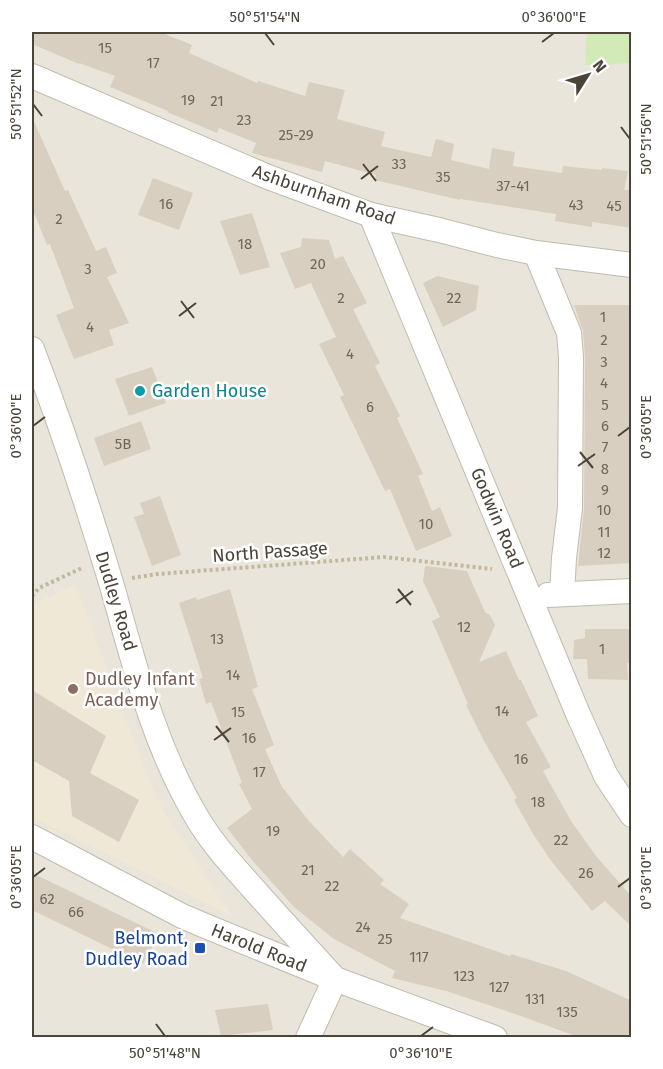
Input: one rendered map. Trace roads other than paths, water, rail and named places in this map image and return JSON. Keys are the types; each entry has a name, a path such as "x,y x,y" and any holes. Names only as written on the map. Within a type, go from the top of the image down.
{"street":[{"name":"Ashburnham Road","path":"32,76 268,177 371,215 536,253 632,265"},
{"name":"Godwin Road","path":"371,215 578,714 606,776 632,816"},
{"path":"536,253 569,333 571,357 570,508 562,594"},
{"name":"Dudley Road","path":"32,349 63,431 145,700 161,746 178,784 200,823 232,866 335,979"},
{"path":"530,597 632,591"},
{"name":"Harold Road","path":"32,837 182,916 335,979 495,1038"},
{"path":"308,1038 335,979"}],"place":[{"name":"Garden House","path":"140,391"},
{"name":"Dudley Infant Academy","path":"73,689"},
{"name":"Belmont, Dudley Road","path":"200,948"}]}
